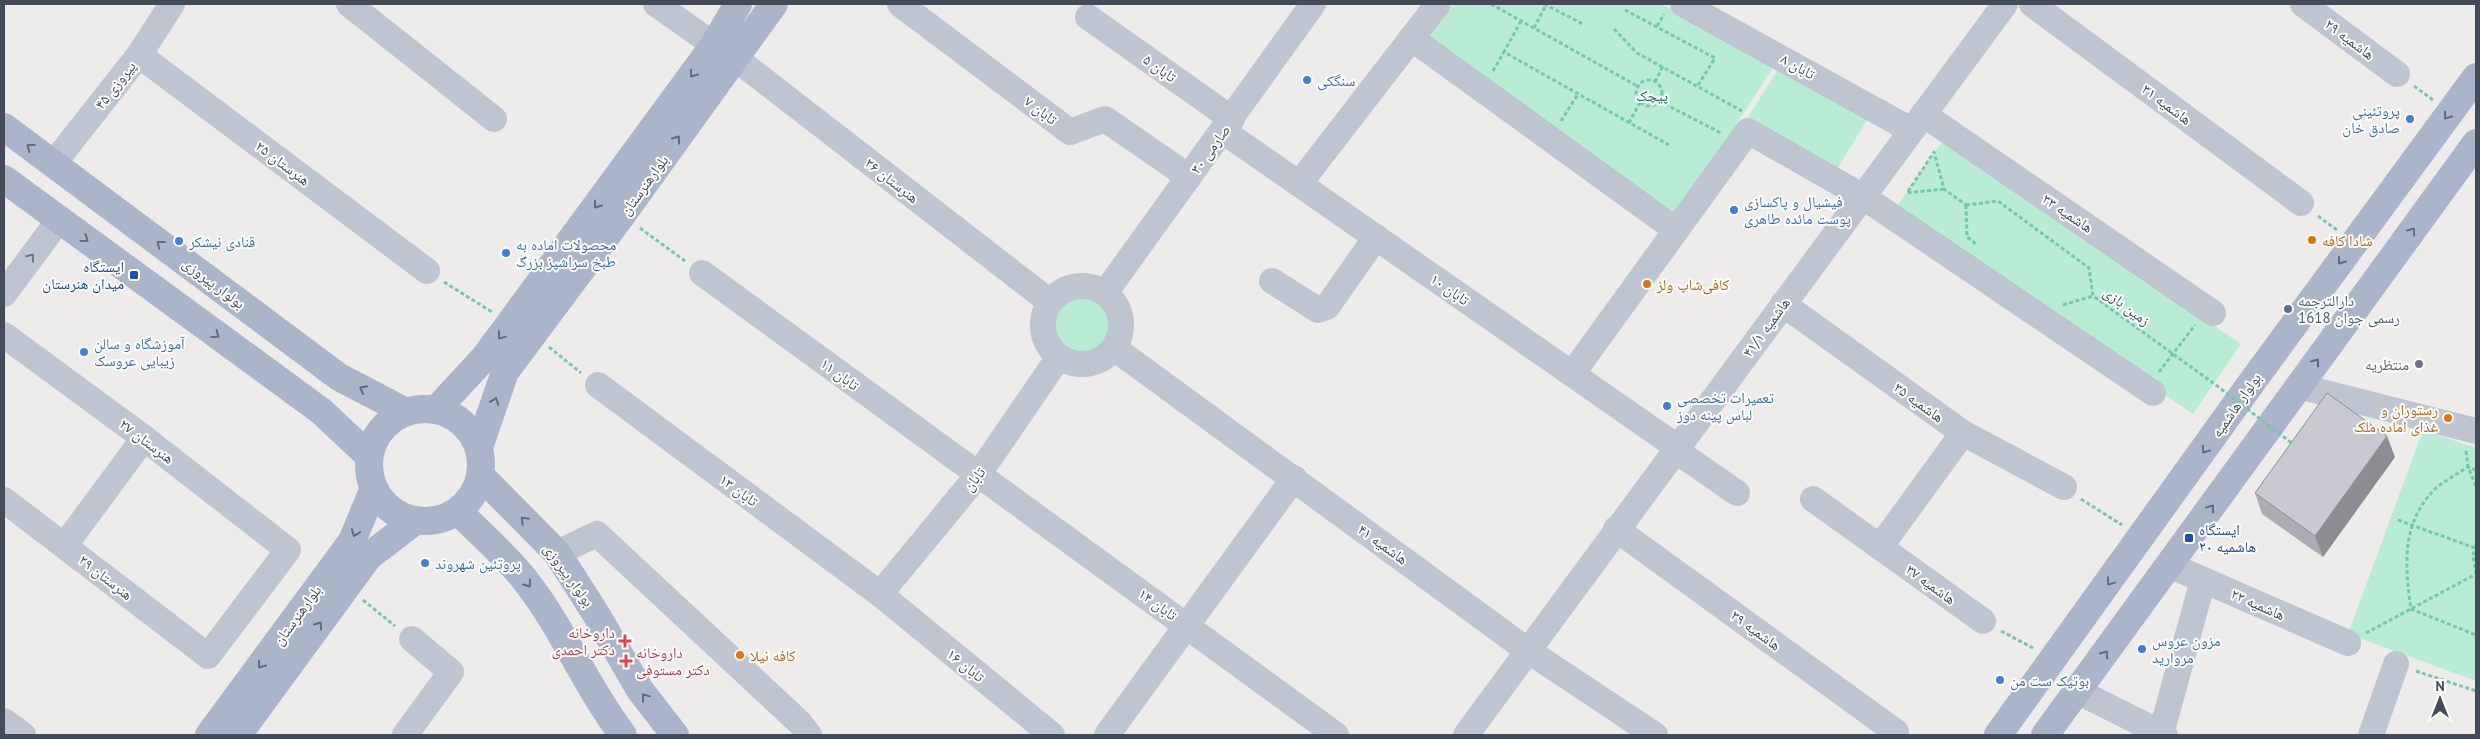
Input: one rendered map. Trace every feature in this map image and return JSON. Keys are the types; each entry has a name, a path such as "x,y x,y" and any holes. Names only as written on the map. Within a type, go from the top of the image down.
{"main road":[{"name":"بلوارهنرستان","path":"479,447 505,372 622,215 724,52 738,4"},
{"name":"بلوارهنرستان","path":"436,410 484,358 724,52 774,4"},
{"name":"بولوار هاشمیه","path":"1998,735 2142,538 2236,393 2354,243 2476,77"},
{"name":"بولوار پیروزی","path":"4,127 339,377 406,412"},
{"path":"2045,735 2476,143"},
{"path":"4,179 322,411 370,456"},
{"path":"2236,393 2280,414"},
{"path":"421,409 436,410 450,415 462,423 472,434 479,447 481,476 476,490 458,512 430,521 415,521 398,515 384,504 374,488 369,467 370,456 374,442 393,419 406,412 421,409"},
{"name":"بولوار پیروزی","path":"481,476 557,553 596,614 640,690 675,735"},
{"name":"بلوارهنرستان","path":"209,735 352,541 374,488"},
{"path":"458,512 525,579 606,712 623,735"},
{"name":"بلوارهنرستان","path":"238,735 369,556 415,521"}],"street":[{"name":"پیروزی ۴۵","path":"53,164 138,55 172,4"},
{"path":"349,4 494,119"},
{"name":"هنرستان ۲۶","path":"656,4 724,52 1050,302"},
{"name":"تابان ۷","path":"900,4 1070,132 1105,119 1190,177"},
{"name":"صارمی ۳۰","path":"1105,293 1313,4"},
{"path":"1299,184 1438,4"},
{"name":"تابان ۸","path":"1683,4 1917,122"},
{"name":"هاشمیه ۴۱/۱","path":"1466,735 1616,529 2005,4"},
{"name":"هاشمیه ۳۱","path":"2032,4 2301,204"},
{"name":"هاشمیه ۲۹","path":"2303,4 2397,74"},
{"name":"تابان ۵","path":"1088,17 1227,125"},
{"path":"1411,38 1676,230"},
{"name":"هنرستان ۲۵","path":"138,55 427,271"},
{"name":"هاشمیه ۳۳","path":"1917,122 2210,311"},
{"name":"تابان ۱۰","path":"1227,125 1299,184 1572,374 1736,493"},
{"path":"1572,374 1744,137 1862,196 2149,391"},
{"path":"4,294 59,220"},
{"path":"1272,281 1318,310 1327,307 1376,237"},
{"name":"تابان ۱۱","path":"702,273 978,475"},
{"path":"1076,286 1091,287 1105,293 1118,309 1121,319 1119,339 1114,348 1107,356 1088,364 1073,363 1058,357 1051,350 1043,331 1043,321 1050,302 1066,289 1076,286"},
{"name":"هاشمیه ۳۵","path":"1783,304 1963,434 2064,487"},
{"name":"هنرستان ۲۷","path":"4,335 144,438 288,550 208,656"},
{"name":"هاشمیه ۴۱","path":"1114,348 1527,650 1655,735"},
{"name":"تابان","path":"880,594 978,475 1058,357"},
{"name":"تابان ۱۳","path":"598,386 880,594"},
{"path":"2298,386 2469,429"},
{"path":"1880,547 1963,434"},
{"path":"65,545 144,438"},
{"name":"تابان ۱۴","path":"978,475 1186,624 1336,735"},
{"path":"1107,735 1294,478"},
{"name":"هاشمیه ۳۷","path":"1813,499 1982,621"},
{"name":"هنرستان ۲۹","path":"4,500 208,656"},
{"name":"هاشمیه ۳۹","path":"1616,529 1896,732"},
{"path":"557,553 597,534 799,731"},
{"name":"هاشمیه ۲۲","path":"2169,565 2348,643"},
{"path":"2077,691 2163,734 2203,580"},
{"name":"تابان ۱۶","path":"880,594 1052,735"},
{"path":"405,735 451,672 412,639"},
{"path":"2371,735 2396,664"},
{"path":"4,721 24,735"}],"path":[{"path":"1491,4 1639,87"},
{"path":"1534,28 1545,4 1582,24"},
{"path":"1625,10 1715,58 1698,86"},
{"path":"1521,21 1504,52 1669,145"},
{"path":"1614,29 1637,53 1742,110 1744,137 1659,101"},
{"path":"1655,82 1663,66"},
{"path":"2397,74 2450,113"},
{"path":"1645,81 1655,82 1662,90 1659,101 1651,106 1640,102 1636,95 1639,87 1645,81"},
{"path":"1550,138 1578,94"},
{"path":"1629,123 1640,102"},
{"path":"1944,189 1907,193 1934,152 1944,189 1966,205 1967,238 1983,249"},
{"name":"زمین بازی","path":"1966,205 1998,201 2089,268 2093,296 2173,354 2236,393 2294,444 2299,437"},
{"path":"2301,204 2354,243"},
{"path":"622,215 702,273"},
{"path":"427,271 510,323"},
{"path":"2054,300 2062,306 2093,296"},
{"path":"2149,391 2173,354 2210,311"},
{"path":"534,335 598,386"},
{"path":"2469,429 2468,466 2476,486"},
{"path":"2468,466 2476,470"},
{"path":"2411,609 2405,568 2412,525 2433,491 2468,466"},
{"path":"2064,487 2142,538"},
{"path":"2348,643 2476,574 2473,556 2476,546 2398,520"},
{"path":"347,586 412,639"},
{"path":"2411,609 2476,635"},
{"path":"1982,621 2053,659"}],"green space":[{"name":"پیچک","path":"1454,4 1662,4 1774,66 1676,218 1429,38"},
{"path":"1779,68 1868,118 1834,174 1746,120"},
{"path":"1943,140 2241,344 2193,414 1895,209"},
{"path":"1077,297 1087,297 1102,305 1108,314 1110,325 1108,336 1102,345 1087,353 1077,353 1066,348 1059,341 1054,330 1054,320 1059,309 1066,302"},
{"path":"2423,430 2476,448 2476,681 2348,634"}],"building":[{"path":"2327,393 2387,436 2315,536 2255,493"}],"place":[{"name":"سنگکی","path":"1307,80"},
{"name":"پروتئینی صادق خان","path":"2410,119"},
{"name":"فیشیال و پاکسازی پوست مائده طاهری","path":"1734,210"},
{"name":"شادا کافه","path":"2312,240"},
{"name":"قنادی نیشکر","path":"179,241"},
{"name":"محصولات اماده به طبخ سراشپز بزرگ","path":"506,253"},
{"name":"ایستگاه میدان هنرستان","path":"134,275"},
{"name":"کافی‌شاپ ولز","path":"1647,284"},
{"name":"دارالترجمه رسمی جوان 1618","path":"2288,309"},
{"name":"آموزشگاه و سالن زیبایی عروسک","path":"84,352"},
{"name":"منتظریه","path":"2419,364"},
{"name":"تعمیرات تخصصی لباس پینه دوز","path":"1667,406"},
{"name":"رستوران و غذای اماده ملک","path":"2448,418"},
{"name":"ایستگاه هاشمیه ۲۰","path":"2189,538"},
{"name":"پروتئین شهروند","path":"425,563"},
{"name":"داروخانه دکتر احمدی","path":"625,641"},
{"name":"مزون عروس مروارید","path":"2142,649"},
{"name":"کافه نیلا","path":"740,655"},
{"name":"داروخانه دکتر مستوفی","path":"626,661"},
{"name":"بوتیک ست من","path":"2000,680"}]}
